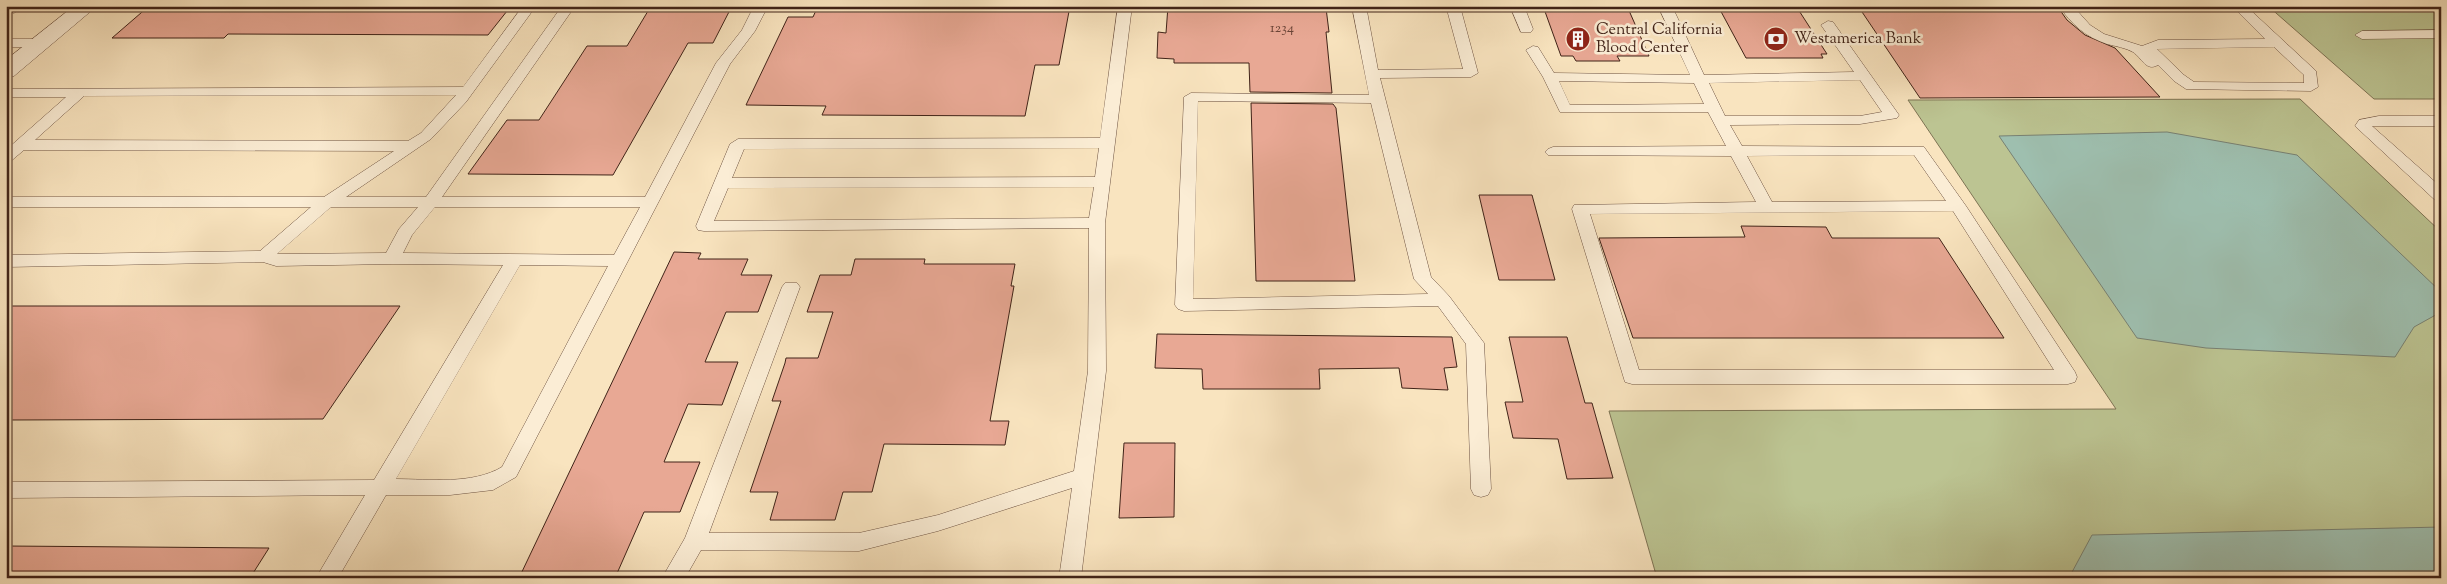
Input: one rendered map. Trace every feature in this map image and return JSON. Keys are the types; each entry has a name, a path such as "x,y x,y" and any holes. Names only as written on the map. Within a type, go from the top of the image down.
{"street":[{"path":"6,71 87,6"}],"lane":[{"path":"264,256 326,203 426,136 467,91 530,6"},
{"path":"392,258 405,233 430,203 569,6"},
{"path":"6,490 450,487 493,482 509,472 723,63 748,31 761,6"},
{"path":"1070,578 1098,371 1097,223 1125,6"},
{"path":"1359,6 1372,74 1423,279 1443,300 1475,343 1481,490"},
{"path":"1372,74 1471,73 1453,6"},
{"path":"1516,6 1526,29"},
{"path":"1665,6 1717,115 1767,207"},
{"path":"2065,6 2085,28 2099,37 2138,49 2168,80 2184,81"},
{"path":"2238,6 2278,43 2311,74 2311,87 2192,86 2184,81 2148,47 2158,44 2278,43"},
{"path":"1534,50 1550,77 1564,109 1860,120 1892,114 1828,25"},
{"path":"2362,35 2441,34"},
{"path":"6,43 40,43"},
{"path":"1550,77 1699,79 1864,76"},
{"path":"6,93 467,91"},
{"path":"6,158 80,92"},
{"path":"1378,99 1191,98 1184,305 1443,300"},
{"path":"2441,121 2379,121 2364,123 2363,126 2441,196"},
{"path":"1097,223 704,226 738,144 1108,143"},
{"path":"21,145 413,146"},
{"path":"1553,152 1919,150 1958,206 2068,378 1632,377 1580,209 1958,206"},
{"path":"722,183 1103,182"},
{"path":"6,202 430,203 653,195"},
{"path":"6,261 264,256 276,260 392,258 619,261"},
{"path":"326,578 382,488 515,259"},
{"path":"673,578 696,541 791,287"},
{"path":"696,541 858,542 938,524 1083,476"}],"green space":[{"path":"2268,6 2441,6 2441,99 2374,99"},
{"path":"2300,99 2441,232 2441,578 1657,578 1609,411 2116,409 1908,100"}],"shaded area":[{"path":"2167,132 2297,155 2441,292 2441,312 2414,327 2395,357 2206,348 2137,338 1999,136"},
{"path":"2441,527 2441,578 2078,578 2071,574 2092,535"}],"building":[{"path":"149,6 511,6 488,35 228,34 224,38 112,38"},
{"path":"651,6 732,6 713,43 688,43 613,175 468,174 507,120 539,120 587,46 627,46"},
{"path":"818,6 1070,6 1059,65 1035,65 1025,116 822,115 826,106 746,105 788,17 813,17"},
{"path":"1168,6 1326,8 1329,32 1326,32 1332,93 1250,92 1249,63 1174,63 1174,59 1157,58 1158,32 1166,33"},
{"name":"Central California Blood Center","path":"1543,6 1627,6 1649,56 1617,56 1620,61 1576,61 1573,56 1561,56"},
{"name":"Westamerica Bank","path":"1718,6 1796,6 1827,54 1821,54 1823,58 1746,58"},
{"path":"1858,6 2057,6 2067,20 2085,35 2115,48 2160,97 1920,98"},
{"path":"1251,103 1333,104 1336,108 1355,281 1256,281"},
{"path":"1479,195 1532,195 1555,280 1499,280"},
{"path":"1741,226 1826,227 1832,238 1939,238 2004,338 1633,338 1599,238 1745,237"},
{"path":"674,252 701,253 698,259 748,259 741,275 772,275 758,312 726,312 705,362 738,362 722,405 688,404 664,462 700,462 680,512 644,512 615,578 519,578"},
{"path":"855,259 925,259 924,264 1015,264 1011,286 1014,286 990,421 1009,421 1005,445 884,444 872,492 843,492 835,520 770,520 778,492 750,492 781,401 772,401 786,358 818,358 833,312 807,312 820,275 851,275"},
{"path":"6,306 400,306 323,419 6,420"},
{"path":"1157,334 1452,337 1457,367 1444,368 1448,390 1402,388 1399,368 1319,369 1320,389 1203,389 1202,369 1155,368"},
{"path":"1509,337 1567,337 1585,403 1592,403 1613,478 1567,479 1558,439 1513,438 1505,402 1523,402"},
{"path":"1124,443 1175,443 1174,517 1119,518"},
{"path":"6,546 269,548 250,578 6,578"}],"place":[{"name":"Central California Blood Center","path":"1578,39"},
{"name":"Westamerica Bank","path":"1776,39"}]}
